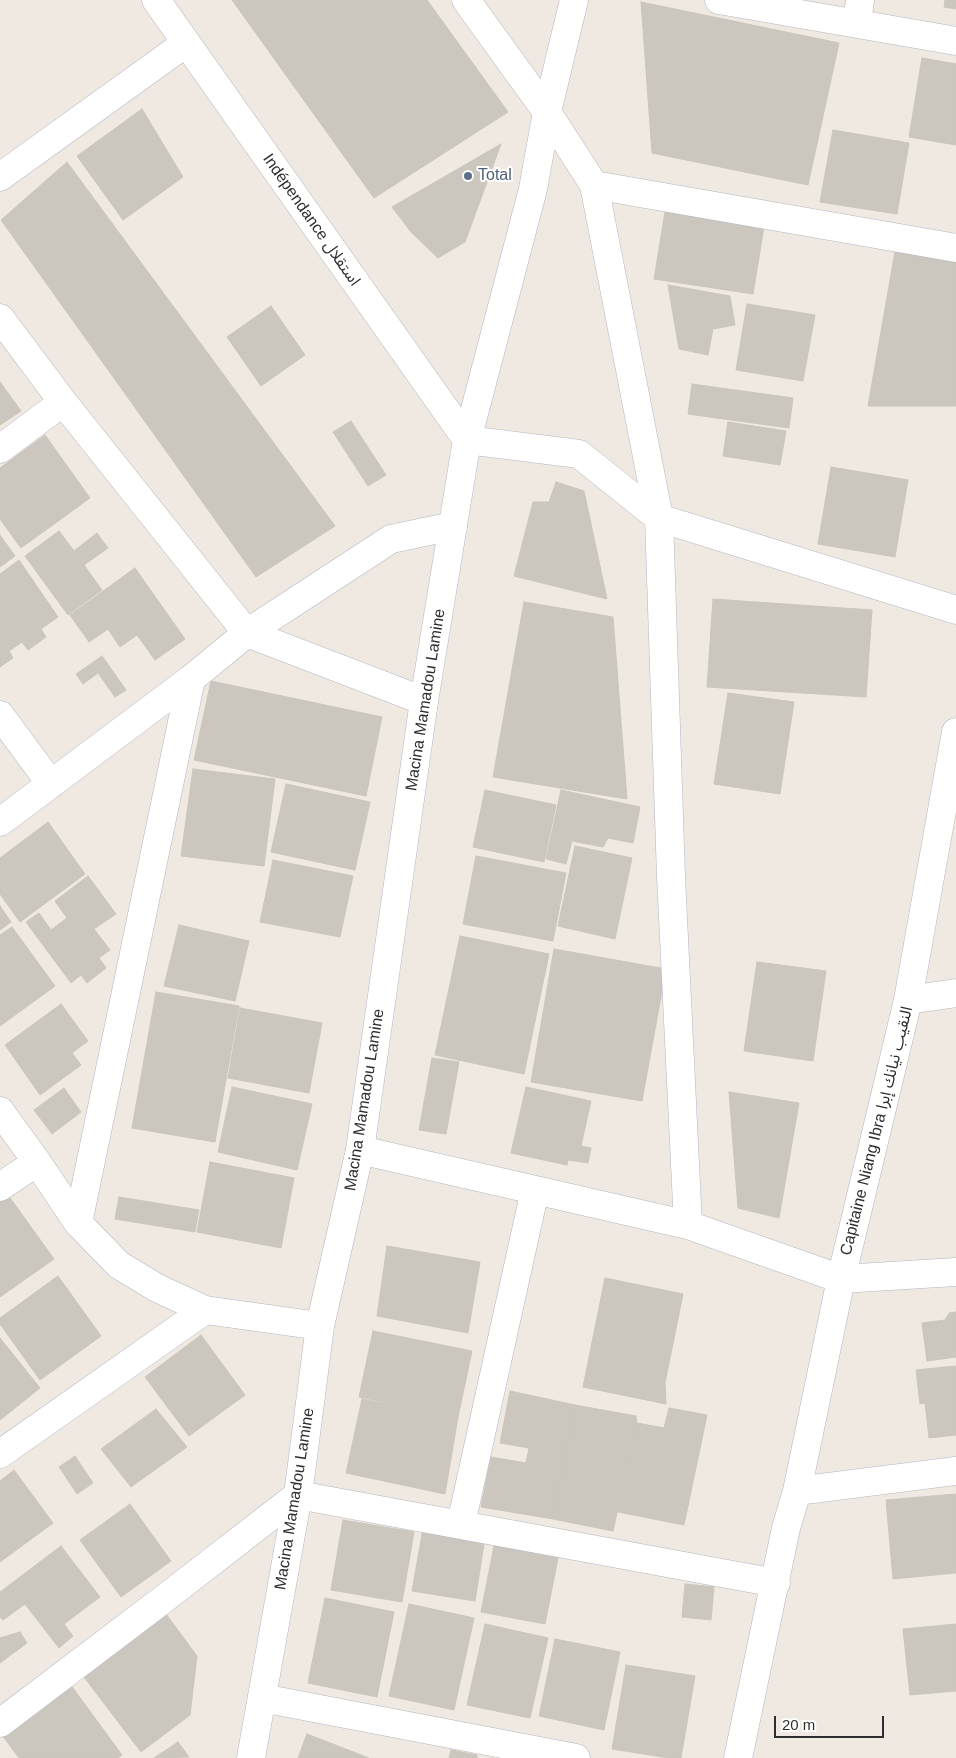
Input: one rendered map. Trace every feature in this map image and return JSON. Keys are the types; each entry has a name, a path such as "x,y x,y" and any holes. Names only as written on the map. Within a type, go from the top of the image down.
{"street":[{"name":"Indépendance استقلال","path":"156,0 467,440"},
{"path":"466,0 547,112 594,185 659,518 671,876 688,1225"},
{"name":"Macina Mamadou Lamine","path":"251,1758 298,1495 320,1326 360,1150 424,701 467,440 533,188 547,112 574,0"},
{"path":"719,0 859,12 956,40"},
{"path":"0,177 186,43"},
{"path":"594,185 956,248"},
{"path":"0,318 63,402 247,633 424,701"},
{"path":"0,449 63,402"},
{"path":"467,440 579,454 659,518 956,610"},
{"path":"0,822 191,679 247,633 391,539 453,526"},
{"path":"78,1223 191,679"},
{"path":"0,715 51,784"},
{"name":"Capitaine Niang Ibra النقيب نيانك إبرا","path":"738,1758 841,1279 908,1000 956,732"},
{"path":"908,1000 956,994"},
{"path":"0,1111 78,1223 119,1265 158,1288 205,1310 320,1326"},
{"path":"360,1150 688,1225 841,1279 956,1272"},
{"path":"0,1187 37,1162"},
{"path":"461,1524 535,1190"},
{"path":"0,1454 205,1310"},
{"path":"796,1491 956,1471"},
{"path":"0,1723 298,1495 776,1583"},
{"path":"262,1698 576,1758"}],"building":[{"path":"232,0 427,0 508,112 374,198"},
{"path":"945,0 956,0 956,9 944,7"},
{"path":"641,2 839,43 808,185 652,153"},
{"path":"922,58 956,64 956,145 909,137"},
{"path":"142,109 183,177 123,220 77,156"},
{"path":"833,130 909,143 897,214 820,202"},
{"name":"Total","path":"501,144 465,242 438,258 411,232 392,207"},
{"path":"67,162 335,526 256,577 1,220"},
{"path":"666,206 765,221 753,294 654,279"},
{"path":"897,240 956,251 956,406 868,406"},
{"path":"668,285 730,296 735,325 713,329 708,355 679,349"},
{"path":"747,304 815,315 803,381 736,370"},
{"path":"271,306 305,355 261,386 227,337"},
{"path":"0,382 21,411 0,425"},
{"path":"692,384 793,398 789,428 688,414"},
{"path":"351,421 386,475 368,486 333,432"},
{"path":"728,422 786,431 780,465 723,456"},
{"path":"45,435 90,498 21,548 0,519 0,468"},
{"path":"831,467 908,480 895,557 818,544"},
{"path":"556,482 584,491 607,599 514,576 533,502 549,502"},
{"path":"59,531 74,551 97,533 108,548 84,565 102,590 68,615 25,556"},
{"path":"0,535 15,556 0,567"},
{"path":"19,560 58,617 41,629 46,637 28,650 22,642 9,651 13,658 0,667 0,574"},
{"path":"135,568 185,639 155,660 137,635 120,647 108,629 89,642 70,615"},
{"path":"713,599 872,610 866,697 707,687"},
{"path":"524,602 613,617 627,799 493,777"},
{"path":"102,656 126,690 115,697 98,673 83,684 76,674"},
{"path":"211,681 382,717 366,796 194,760"},
{"path":"728,693 794,702 780,794 714,784"},
{"path":"193,769 275,779 264,866 181,856"},
{"path":"286,784 370,802 355,870 271,852"},
{"path":"485,790 556,805 544,862 473,847"},
{"path":"561,790 640,807 633,843 608,838 603,847 572,841 566,864 546,859"},
{"path":"48,822 85,874 20,922 0,894 0,858"},
{"path":"575,846 632,858 615,939 558,926"},
{"path":"476,856 566,873 553,941 463,924"},
{"path":"273,860 353,876 340,937 260,922"},
{"path":"88,876 116,914 94,929 110,950 99,958 106,968 87,983 81,975 71,983 26,922 39,913 51,930 67,918 55,901"},
{"path":"0,906 11,922 0,930"},
{"path":"179,925 249,941 235,1001 164,986"},
{"path":"12,927 55,986 0,1026 0,935"},
{"path":"460,936 549,954 524,1074 435,1055"},
{"path":"554,949 666,969 642,1101 531,1082"},
{"path":"757,962 826,971 813,1061 744,1051"},
{"path":"156,992 239,1006 215,1142 132,1128"},
{"path":"61,1004 88,1041 72,1053 81,1065 40,1095 5,1045"},
{"path":"240,1008 322,1023 309,1093 228,1078"},
{"path":"432,1058 459,1062 446,1134 419,1130"},
{"path":"232,1087 312,1104 297,1170 218,1152"},
{"path":"526,1087 591,1101 581,1146 591,1148 588,1163 568,1160 567,1165 511,1153"},
{"path":"64,1088 81,1112 52,1134 34,1110"},
{"path":"729,1092 799,1103 779,1218 738,1208"},
{"path":"210,1162 294,1178 281,1248 197,1232"},
{"path":"8,1195 54,1259 0,1297 0,1200"},
{"path":"119,1197 199,1210 195,1232 115,1219"},
{"path":"387,1246 480,1262 468,1333 377,1316"},
{"path":"58,1276 101,1336 40,1380 0,1324 0,1318"},
{"path":"605,1278 683,1294 665,1383 666,1404 583,1387"},
{"path":"956,1312 956,1357 927,1361 922,1323 945,1320 949,1313"},
{"path":"373,1331 472,1351 458,1417 359,1397"},
{"path":"201,1335 245,1395 189,1436 145,1377"},
{"path":"0,1338 40,1388 0,1420"},
{"path":"956,1366 956,1435 929,1438 925,1403 920,1404 916,1370"},
{"path":"510,1391 575,1405 553,1519 481,1507 491,1457 526,1463 529,1448 500,1443"},
{"path":"362,1399 458,1417 445,1494 346,1473"},
{"path":"575,1405 636,1416 637,1423 613,1531 553,1519"},
{"path":"669,1408 707,1415 684,1525 618,1512 637,1423 664,1428"},
{"path":"156,1409 187,1447 131,1487 101,1449"},
{"path":"75,1456 93,1483 77,1494 59,1467"},
{"path":"14,1470 53,1523 0,1562 0,1481"},
{"path":"956,1494 956,1573 893,1579 886,1500"},
{"path":"130,1504 171,1561 121,1597 80,1540"},
{"path":"343,1520 414,1532 402,1602 331,1590"},
{"path":"423,1529 485,1538 475,1601 412,1591"},
{"path":"495,1541 559,1553 545,1624 481,1612"},
{"path":"61,1546 100,1597 64,1624 73,1636 59,1648 25,1604 3,1620 0,1617 0,1592"},
{"path":"685,1584 714,1587 711,1620 682,1617"},
{"path":"325,1598 394,1612 377,1697 308,1683"},
{"path":"409,1604 474,1618 454,1710 389,1696"},
{"path":"166,1614 197,1656 190,1715 141,1752 84,1677"},
{"path":"485,1624 548,1638 530,1718 467,1705"},
{"path":"956,1624 956,1691 910,1695 903,1629"},
{"path":"20,1632 27,1643 0,1663 0,1638"},
{"path":"555,1639 620,1652 604,1730 539,1716"},
{"path":"626,1665 695,1676 681,1758 669,1758 612,1749"},
{"path":"70,1684 122,1755 118,1758 19,1758 2,1735"},
{"path":"307,1734 369,1758 298,1758"},
{"path":"178,1742 189,1757 154,1758"},
{"path":"451,1750 477,1755 477,1758 449,1758"}],"place":[{"name":"Total","path":"468,176"}]}
